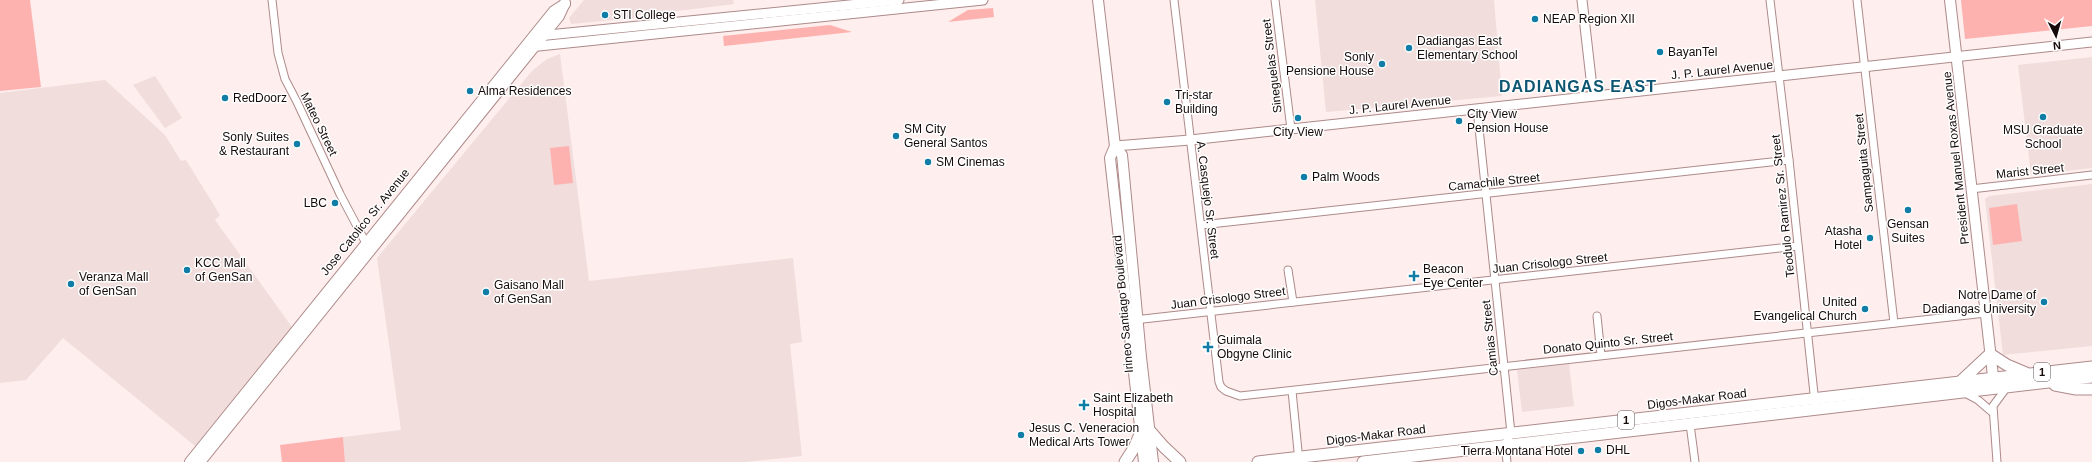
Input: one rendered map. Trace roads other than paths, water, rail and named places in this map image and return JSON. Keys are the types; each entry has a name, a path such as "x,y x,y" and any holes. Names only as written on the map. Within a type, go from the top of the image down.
{"main road":[{"name":"Irineo Santiago Boulevard","path":"1098,0 1115,146 1110,158 1133,320 1145,431 1153,462"},
{"name":"President Manuel Roxas Avenue","path":"1950,0 1993,383"},
{"name":"Jose Catolico Sr. Avenue","path":"190,462 534,42 554,10 565,1"},
{"name":"Jose Catolico Sr. Avenue","path":"200,462 368,246"},
{"path":"1962,387 1990,354 2007,365 2028,374"},
{"name":"Digos-Makar Road","path":"1258,462 1319,458 1511,433 1815,404 1993,383 2028,374 2092,367"},
{"name":"Digos-Makar Road","path":"1993,383 2008,387 2092,377"},
{"path":"2039,383 2076,389 2092,388"},
{"name":"Digos-Makar Road","path":"1363,462 1690,424 1815,404"},
{"name":"Irineo Santiago Boulevard","path":"1144,462 1145,431"},
{"path":"1125,462 1145,431 1180,462"}],"street":[{"name":"Mateo Street","path":"272,0 278,53 285,79 340,194 368,246"},
{"path":"534,42 898,0"},
{"path":"534,42 983,0"},
{"name":"A. Casquejo Sr. Street","path":"1174,0 1219,382 1221,387 1234,395"},
{"name":"Sineguelas Street","path":"1275,0 1291,129"},
{"path":"1582,0 1593,96"},
{"name":"Teodulo Ramirez Sr. Street","path":"1770,0 1815,404"},
{"name":"Sampaguita Street","path":"1857,0 1894,323"},
{"name":"J. P. Laurel Avenue","path":"1115,146 1190,140 2092,42"},
{"name":"Camias Street","path":"1477,109 1511,433"},
{"name":"Camachile Street","path":"1200,225 1789,160"},
{"name":"Marist Street","path":"1971,188 2092,175"},
{"name":"Juan Crisologo Street","path":"1133,320 1495,281 1798,246"},
{"path":"1288,270 1293,302"},
{"name":"Donato Quinto Sr. Street","path":"1234,395 1292,391 1601,355 1986,313"},
{"path":"1597,316 1601,355"},
{"path":"1962,387 1992,412"},
{"path":"1997,462 1992,412 1996,400 2008,387"},
{"path":"1292,391 1299,460"},
{"path":"1690,424 1694,462"},
{"path":"1507,462 1505,445 1511,433"}],"place":[{"name":"STI College","path":"605,15"},
{"name":"NEAP Region XII","path":"1535,19"},
{"name":"Dadiangas East Elementary School","path":"1409,48"},
{"name":"BayanTel","path":"1660,52"},
{"name":"Sonly Pensione House","path":"1382,64"},
{"name":"Alma Residences","path":"470,91"},
{"name":"RedDoorz","path":"225,98"},
{"name":"Tri-star Building","path":"1167,102"},
{"name":"MSU Graduate School","path":"2043,117"},
{"name":"City View","path":"1298,118"},
{"name":"City View Pension House","path":"1459,121"},
{"name":"SM City General Santos","path":"896,136"},
{"name":"Sonly Suites & Restaurant","path":"297,144"},
{"name":"SM Cinemas","path":"928,162"},
{"name":"Palm Woods","path":"1304,177"},
{"name":"LBC","path":"335,203"},
{"name":"Gensan Suites","path":"1908,210"},
{"name":"Atasha Hotel","path":"1870,238"},
{"name":"KCC Mall of GenSan","path":"187,270"},
{"name":"Beacon Eye Center","path":"1414,276"},
{"name":"Veranza Mall of GenSan","path":"71,284"},
{"name":"Gaisano Mall of GenSan","path":"486,292"},
{"name":"Notre Dame of Dadiangas University","path":"2044,302"},
{"name":"United Evangelical Church","path":"1865,309"},
{"name":"Guimala Obgyne Clinic","path":"1208,347"},
{"name":"Saint Elizabeth Hospital","path":"1084,405"},
{"name":"Jesus C. Veneracion Medical Arts Tower","path":"1021,435"},
{"name":"DHL","path":"1598,450"},
{"name":"Tierra Montana Hotel","path":"1581,451"}],"district":[{"name":"DADIANGAS EAST","path":"1578,86"}]}
